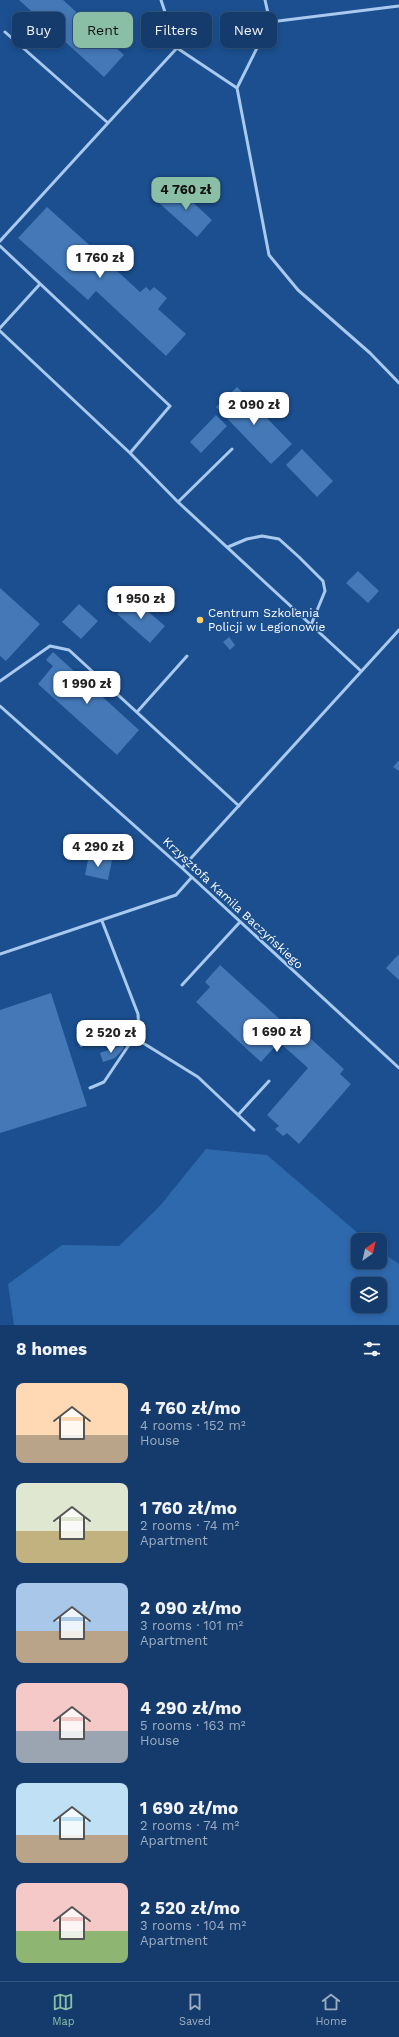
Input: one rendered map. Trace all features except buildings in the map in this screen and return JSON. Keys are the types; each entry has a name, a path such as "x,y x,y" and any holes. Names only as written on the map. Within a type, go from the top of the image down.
{"lane":[{"path":"161,0 165,12"},
{"path":"264,0 267,12"},
{"path":"277,21 399,6"},
{"path":"5,32 108,122"},
{"path":"0,241 177,48 237,88"},
{"path":"257,48 237,88 268,255 298,290 370,353 399,383"},
{"path":"0,246 170,406 130,453"},
{"path":"0,328 40,284"},
{"path":"0,331 130,453 178,502 361,671"},
{"path":"178,502 232,449"},
{"path":"228,547 247,539 262,536 279,539 300,557 323,581 325,591 311,625"},
{"path":"182,868 399,630"},
{"path":"0,681 50,646 69,650 239,806"},
{"path":"137,712 187,656"},
{"name":"Krzysztofa Kamila Baczyńskiego","path":"0,706 192,877 399,1068"},
{"path":"0,954 176,895 192,877"},
{"path":"102,921 138,1014 139,1030 143,1043 198,1077 254,1130"},
{"path":"182,985 240,922"},
{"path":"81,1045 139,1030"},
{"path":"90,1088 104,1082 139,1030"},
{"path":"238,1114 269,1081"}],"shaded area":[{"path":"206,1149 267,1155 358,1233 351,1233 351,1269 387,1269 387,1256 399,1264 399,1325 14,1325 8,1284 62,1245 119,1246 159,1207"}],"place":[{"name":"Centrum Szkolenia Policji w Legionowie","path":"200,620"}]}
